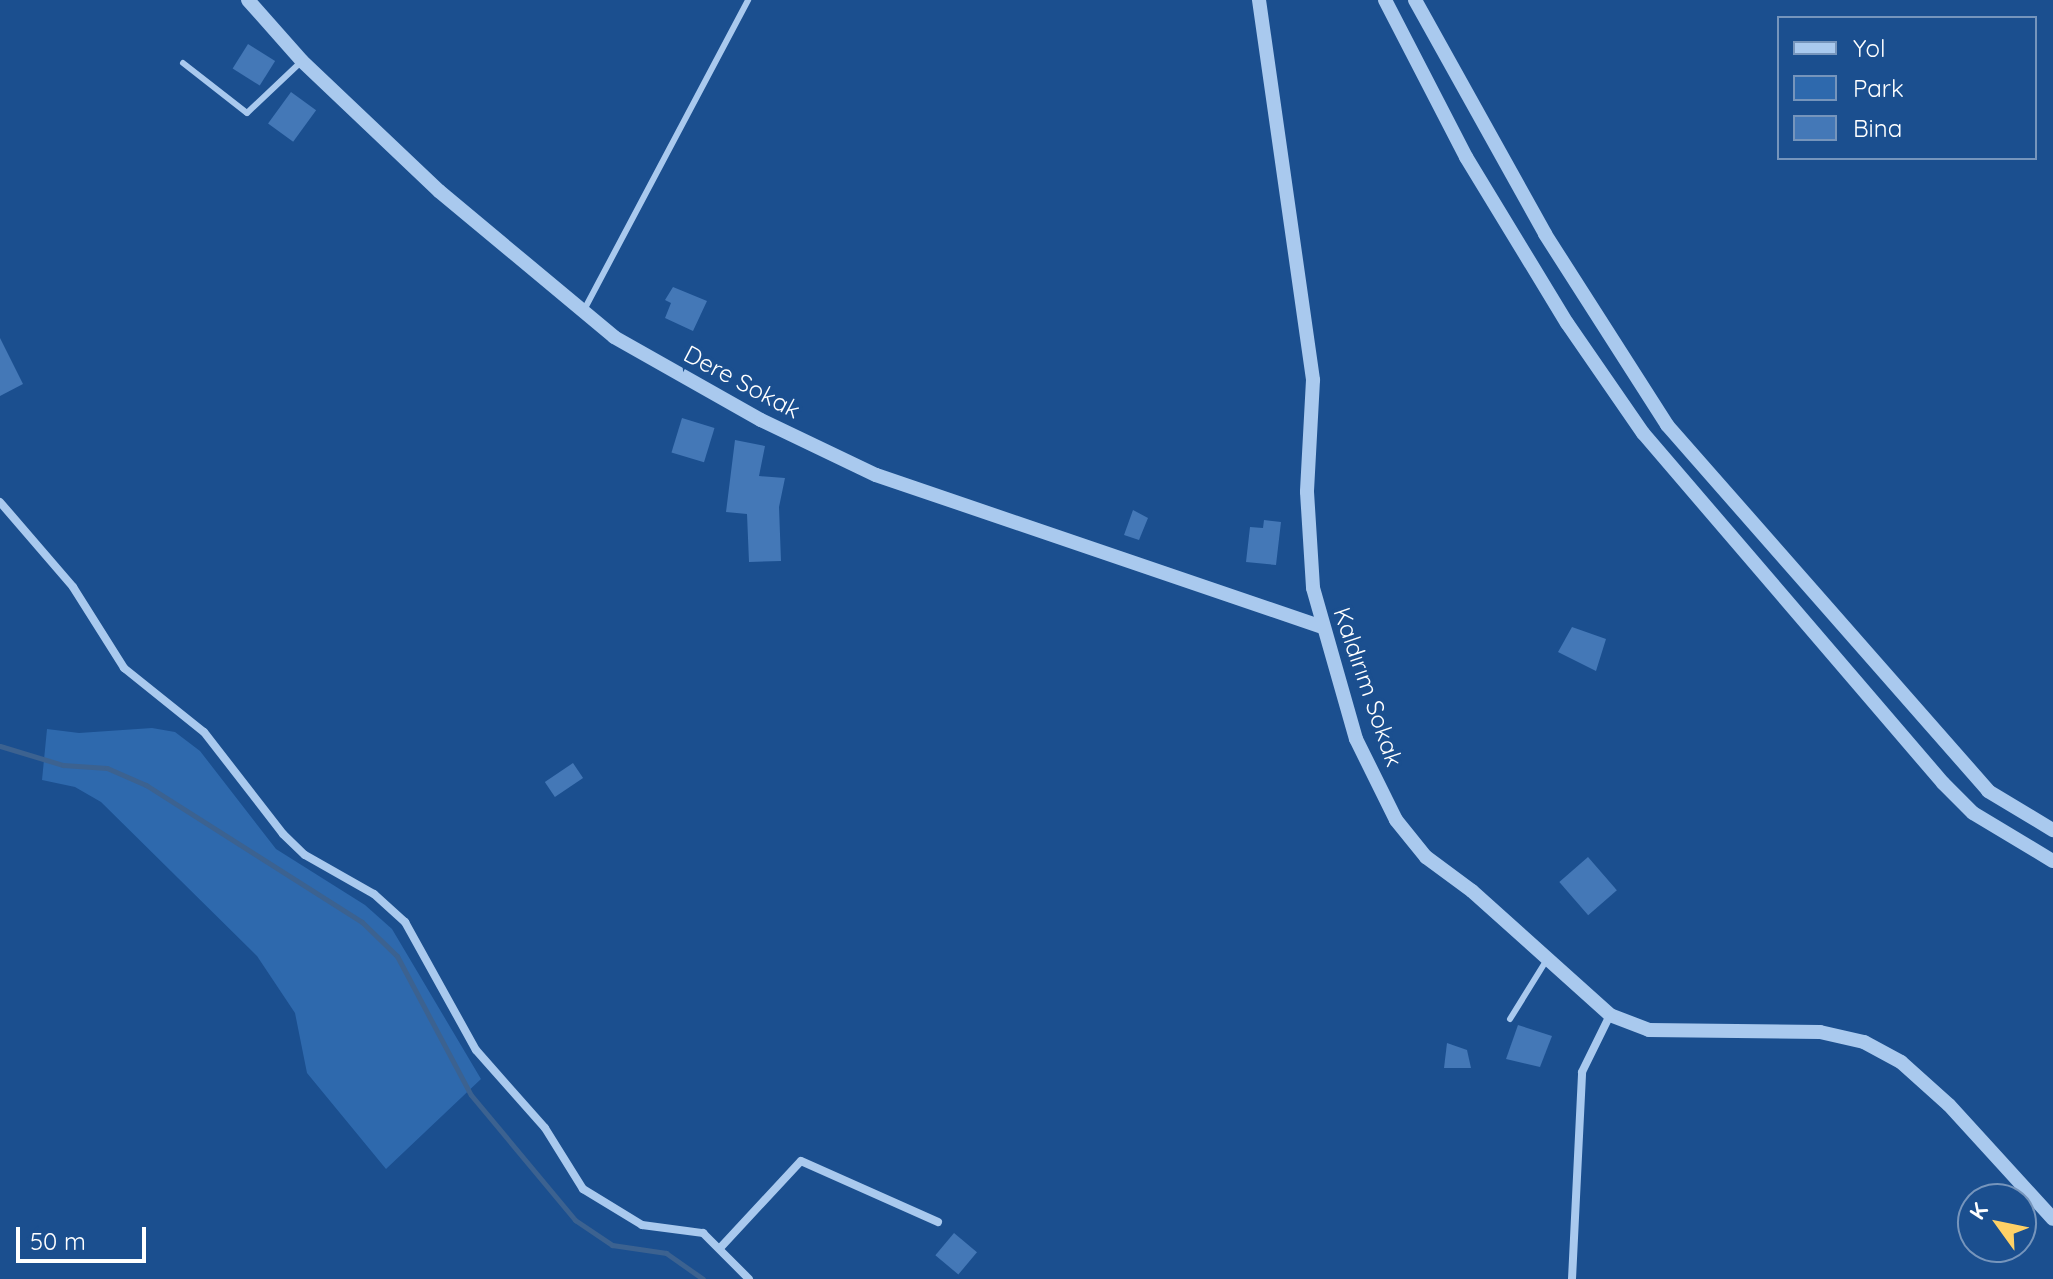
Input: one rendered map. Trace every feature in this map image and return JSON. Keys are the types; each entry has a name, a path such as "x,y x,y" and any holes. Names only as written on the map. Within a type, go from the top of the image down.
{"street":[{"name":"Dere Sokak","path":"248,0 302,61 439,191 614,337 761,420 876,475 1322,627"},
{"name":"Kaldırım Sokak","path":"1259,0 1307,315 1313,434 1307,540 1322,627 1356,739 1396,820 1426,857 1472,891 1546,961 1610,1015 1649,1030 1820,1032 1864,1042 1901,1062 1949,1105 2053,1219"},
{"path":"1385,0 1466,157 1567,323 1643,433 1943,783 1973,813 2053,861"},
{"path":"1415,0 1545,234 1667,425 1988,791 2053,830"},
{"path":"0,502 73,587 124,668 204,732 283,834 305,855 374,894 405,922 429,957 463,1030 545,1128 583,1189 642,1225 703,1233 721,1247 749,1279"},
{"path":"1572,1279 1582,1072 1610,1015"},
{"path":"721,1247 801,1161 938,1222"}],"lane":[{"path":"582,313 748,0"},
{"path":"183,63 247,113 302,61"},
{"path":"1510,1019 1546,961"}],"green space":[{"path":"152,728 175,732 200,751 276,849 365,905 392,929 481,1079 386,1169 307,1073 295,1013 257,956 101,802 75,787 42,780 47,729 79,733"}],"building":[{"path":"248,44 275,61 260,86 233,69"},
{"path":"291,92 316,110 293,142 268,124"},
{"path":"673,287 707,301 693,331 665,318 671,303 665,300"},
{"path":"0,338 23,384 0,396"},
{"path":"682,418 715,428 704,462 671,452"},
{"path":"735,440 765,446 759,476 785,478 779,507 781,561 749,562 747,514 726,512"},
{"path":"1133,510 1148,518 1139,540 1124,535"},
{"path":"1264,520 1281,522 1276,565 1246,562 1250,527 1263,528"},
{"path":"1572,627 1606,639 1596,671 1558,652"},
{"path":"573,763 583,778 555,797 545,782"},
{"path":"1588,857 1617,890 1588,915 1559,882"},
{"path":"1518,1025 1552,1036 1540,1067 1506,1059"},
{"path":"1447,1043 1467,1050 1471,1068 1444,1068"},
{"path":"954,1233 977,1252 958,1274 935,1255"}],"waterway":[{"path":"0,746 63,765 107,768 146,785 362,922 397,956 471,1095 575,1220 612,1245 666,1253 703,1279"}]}
